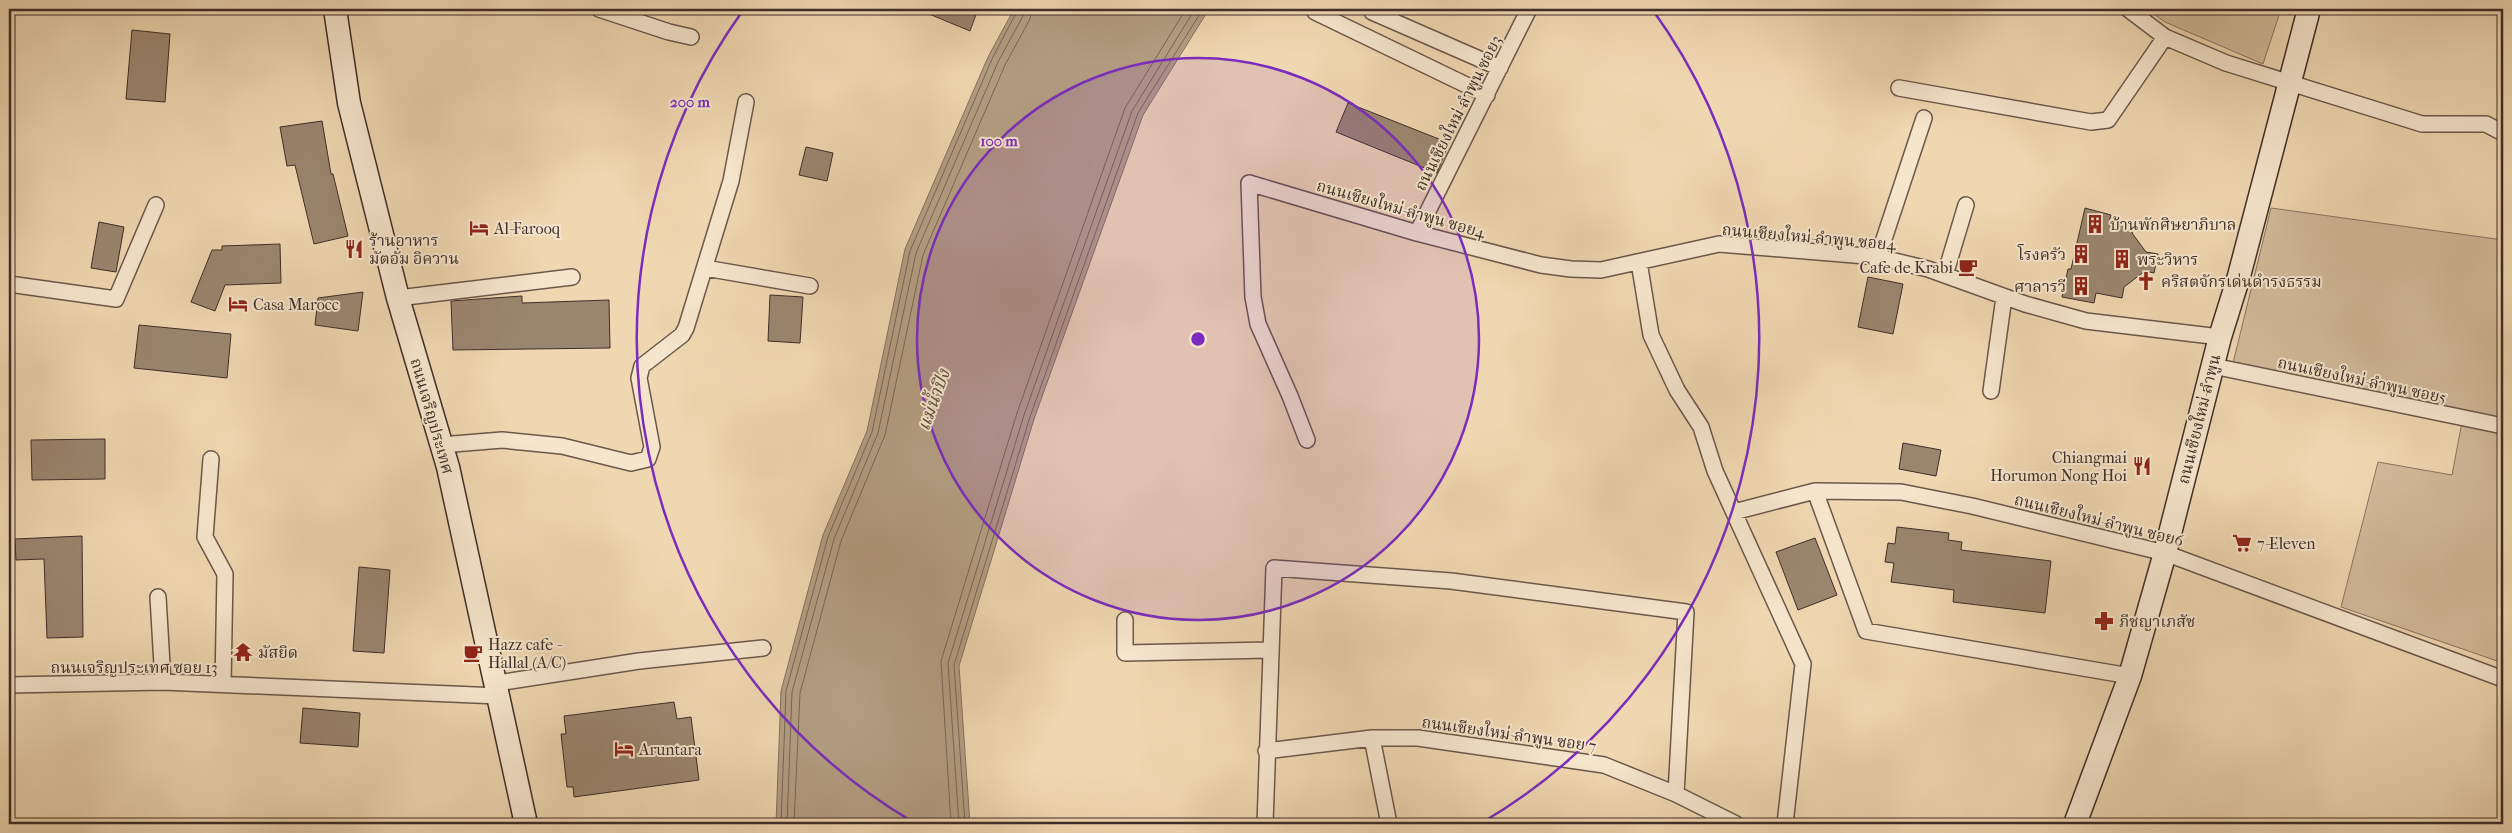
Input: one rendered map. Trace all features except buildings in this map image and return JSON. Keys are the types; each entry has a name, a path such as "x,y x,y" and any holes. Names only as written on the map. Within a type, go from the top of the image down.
{"main road":[{"name":"ถนนเจริญประเทศ","path":"334,9 350,103 398,298 441,445 498,689 526,824"},
{"name":"ถนนเชียงใหม่-ลำพูน","path":"2075,824 2130,676 2165,552 2220,337 2309,9"}],"street":[{"path":"599,9 669,32 691,37"},
{"name":"ถนนเชียงใหม่-ลำพูน ซอย3","path":"1417,232 1529,9"},
{"path":"2128,9 2165,37 2226,63 2288,84 2422,124 2486,124 2503,134"},
{"path":"1315,12 1487,95"},
{"path":"1372,12 1500,68"},
{"path":"1899,88 2090,122 2108,120 2165,37"},
{"path":"441,445 502,440 562,446 631,463 648,459 652,447 638,378 642,366 682,335 731,181 746,102"},
{"path":"1878,257 1924,118"},
{"name":"ถนนเชียงใหม่-ลำพูน ซอย4","path":"1307,440 1258,324 1253,296 1249,183 1417,232 1540,265 1601,270 1719,244 1878,257 1945,275 2004,297 2086,321 2220,337"},
{"path":"9,284 116,299 156,205"},
{"path":"1945,275 1966,205"},
{"path":"1639,262 1651,335 1677,390 1701,427 1715,471 1803,664 1785,824"},
{"path":"704,268 810,286"},
{"path":"398,298 572,277"},
{"path":"1991,391 2004,297"},
{"name":"ถนนเชียงใหม่-ลำพูน ซอย5","path":"2213,366 2503,426"},
{"path":"211,459 205,537 225,574 223,684"},
{"path":"1815,491 1866,631 2130,676"},
{"name":"ถนนเชียงใหม่-ลำพูน ซอย6","path":"1734,512 1815,491 1901,492 1972,506 2165,552 2503,679"},
{"path":"1264,824 1274,568 1451,581 1686,612 1676,794"},
{"path":"158,598 163,682"},
{"path":"1124,620 1125,653 1270,650"},
{"name":"ถนนเจริญประเทศ ซอย 13","path":"9,685 163,682 498,689 639,661 763,648"},
{"path":"1372,738 1389,824"},
{"name":"ถนนเชียงใหม่-ลำพูน ซอย 7","path":"1266,751 1372,738 1418,738 1604,765 1676,794 1736,824"}],"shaded area":[{"path":"2147,9 2281,9 2263,64 2165,22"},
{"path":"2271,208 2503,240 2503,419 2232,367"},
{"path":"2462,422 2503,427 2503,663 2341,607 2378,462 2452,475"}],"water":[{"name":"แม่น้ำปิง","path":"1014,9 1209,9 1143,115 1034,419 959,666 970,824 776,824 781,691 823,535 867,431 905,249 988,57"}],"place":[{"name":"บ้านพักศิษยาภิบาล","path":"2095,224"},
{"name":"Al-Farooq","path":"479,228"},
{"name":"ร้านอาหาร มัตอัม อิควาน","path":"354,249"},
{"name":"โรงครัว","path":"2081,254"},
{"name":"พระวิหาร","path":"2122,259"},
{"name":"Cafe de Krabi","path":"1968,267"},
{"name":"คริสตจักรเด่นดำรงธรรม","path":"2146,281"},
{"name":"ศาลารวี","path":"2081,286"},
{"name":"Casa Marocc","path":"238,304"},
{"name":"Chiangmai Horumon Nong Hoi","path":"2142,466"},
{"name":"7-Eleven","path":"2242,543"},
{"name":"ภีชญาเภสัช","path":"2104,621"},
{"name":"มัสยิด","path":"243,652"},
{"name":"Hazz cafe - Hallal (A/C)","path":"473,653"},
{"name":"Aruntara","path":"624,749"}]}
